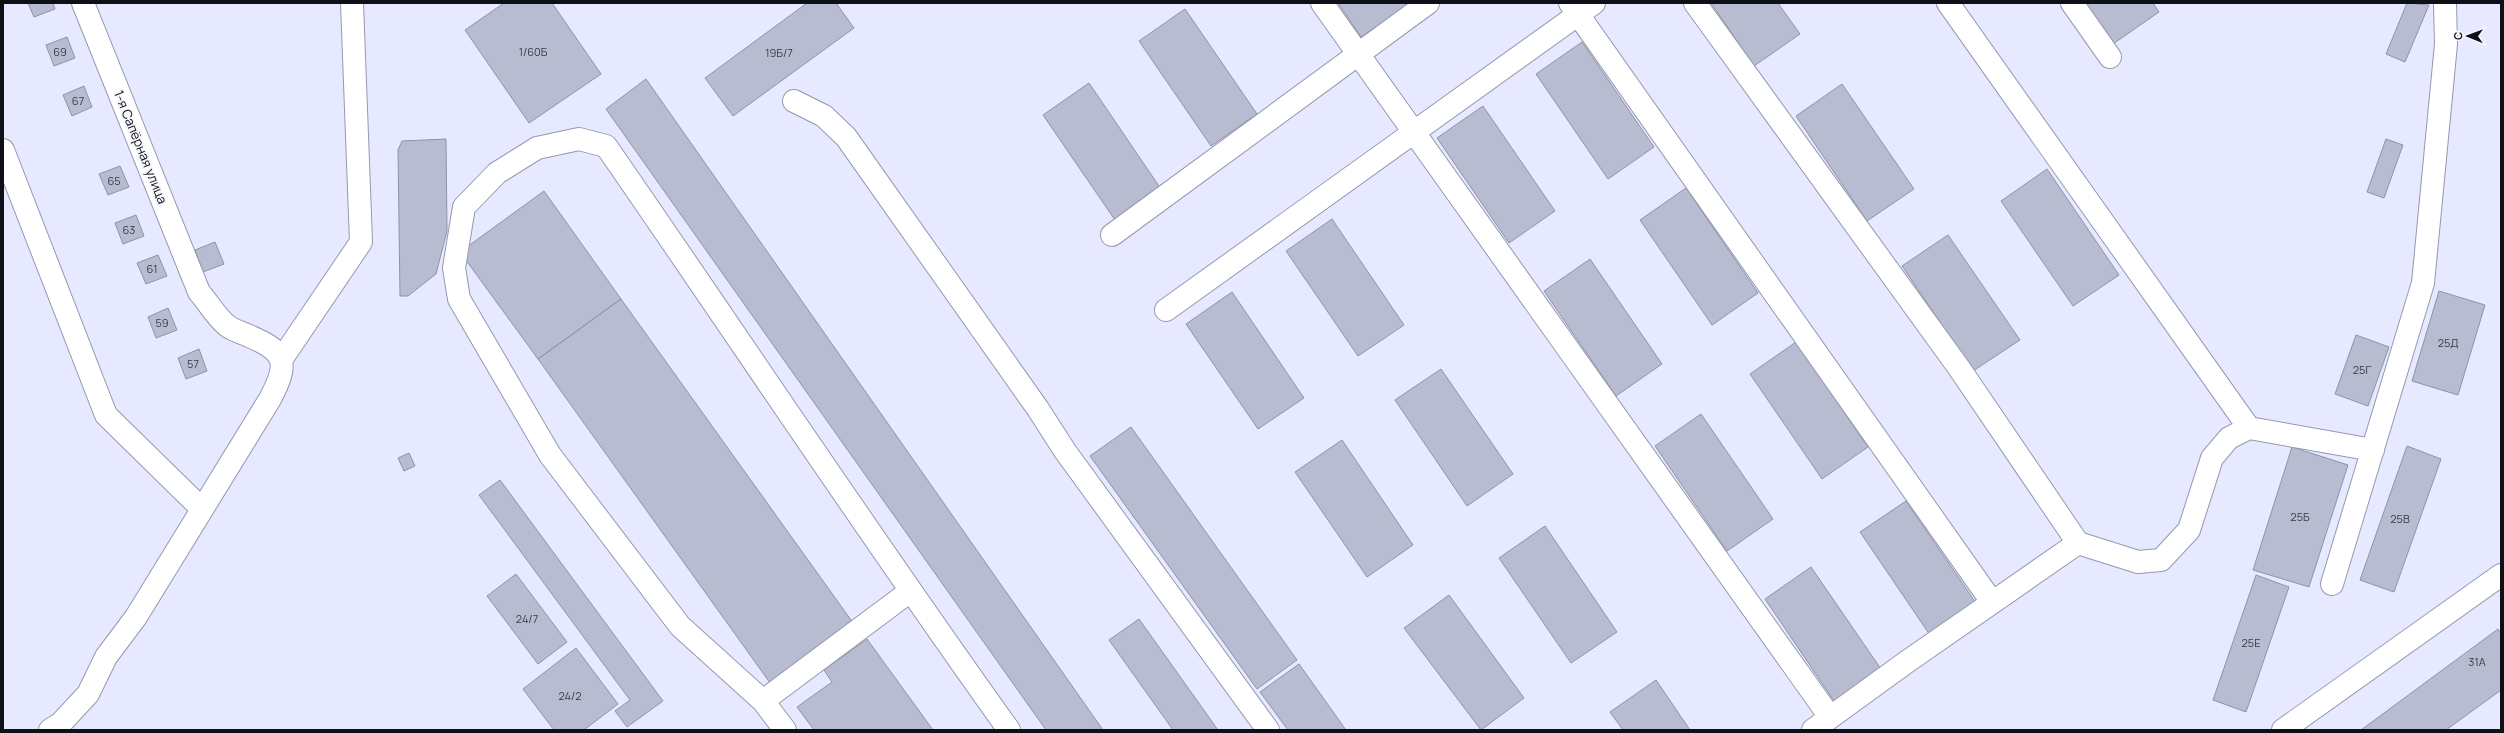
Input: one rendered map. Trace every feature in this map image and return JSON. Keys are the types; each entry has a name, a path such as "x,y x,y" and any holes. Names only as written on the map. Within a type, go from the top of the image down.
{"street":[{"name":"1-я Сапёрная улица","path":"83,3 199,292 228,327 271,345 281,360"},
{"path":"50,730 61,723 88,694 106,657 136,617 270,399 280,381 282,367 281,360 361,242 352,3"},
{"path":"1322,3 1413,133 1830,717"},
{"path":"1112,235 1428,3"},
{"path":"1695,3 1959,368 2078,543 2138,562 2161,560 2189,530 2212,458 2229,438 2249,428 2372,450"},
{"path":"1948,3 2249,428"},
{"path":"2072,3 2110,57"},
{"path":"2332,584 2423,283 2446,44 2445,3"},
{"path":"1166,310 1413,133 1581,7 1992,602"},
{"path":"794,101 824,116 846,137 1038,410 1074,464 1268,730"},
{"path":"785,730 763,701 680,626 550,455 459,299 454,268 464,207 497,173 537,148 579,139 606,146 744,344 909,592 1009,730"},
{"path":"3,150 106,415 202,509"},
{"path":"1813,730 1992,602 2078,543"},
{"path":"2283,730 2501,575"},
{"path":"763,701 909,592"}],"building":[{"path":"28,3 53,3 55,9 34,17"},
{"path":"504,3 552,3 601,74 529,123 465,30"},
{"path":"807,3 836,3 854,28 733,116 705,78"},
{"path":"1338,3 1405,3 1407,6 1361,37"},
{"path":"1711,3 1778,3 1800,34 1754,66"},
{"path":"2085,3 2153,3 2159,12 2113,44"},
{"path":"2407,3 2429,5 2405,62 2386,54"},
{"path":"1185,9 1257,114 1211,146 1139,41"},
{"path":"67,37 75,58 54,66 46,45"},
{"path":"1582,42 1654,147 1608,179 1536,74"},
{"path":"646,79 1103,730 1046,730 606,109"},
{"path":"1089,83 1161,189 1115,220 1043,115"},
{"path":"1842,84 1914,189 1867,221 1796,116"},
{"path":"84,86 92,107 72,116 63,95"},
{"path":"1483,106 1555,211 1509,243 1437,138"},
{"path":"446,139 447,231 436,274 408,296 400,296 398,150 402,141"},
{"path":"2386,139 2403,145 2384,198 2367,192"},
{"path":"120,166 129,187 108,195 99,174"},
{"path":"2047,169 2119,275 2073,306 2001,201"},
{"path":"1686,188 1758,293 1712,325 1640,220"},
{"path":"544,191 621,299 538,359 460,252"},
{"path":"136,215 144,236 123,244 115,223"},
{"path":"1332,219 1404,325 1358,356 1286,251"},
{"path":"1948,235 2020,340 1973,371 1902,266"},
{"path":"215,242 224,264 203,272 195,250"},
{"path":"158,255 167,276 146,284 137,263"},
{"path":"1590,259 1662,364 1616,396 1544,291"},
{"path":"2439,291 2485,305 2458,395 2412,381"},
{"path":"1232,292 1304,398 1258,429 1186,324"},
{"path":"621,299 856,627 773,687 538,359"},
{"path":"168,308 177,330 156,338 148,317"},
{"path":"2356,335 2389,347 2368,406 2335,394"},
{"path":"1796,342 1868,447 1822,479 1750,374"},
{"path":"199,349 207,371 186,379 178,358"},
{"path":"1441,369 1513,474 1467,506 1395,400"},
{"path":"1701,414 1773,519 1727,551 1655,446"},
{"path":"1131,427 1297,660 1257,689 1090,456"},
{"path":"1342,440 1413,545 1367,577 1295,472"},
{"path":"2407,446 2441,459 2394,592 2360,580"},
{"path":"2292,447 2348,465 2309,587 2253,570"},
{"path":"409,453 415,466 404,471 398,458"},
{"path":"500,480 663,701 627,727 615,711 630,700 479,495"},
{"path":"1906,501 1978,606 1932,638 1860,532"},
{"path":"1545,526 1617,632 1571,663 1499,558"},
{"path":"1811,567 1883,672 1836,704 1765,599"},
{"path":"516,574 567,642 538,664 487,596"},
{"path":"2256,575 2289,587 2246,712 2213,700"},
{"path":"1449,595 1524,698 1481,730 1404,628"},
{"path":"1139,619 1218,730 1173,730 1109,640"},
{"path":"2498,629 2501,634 2501,690 2446,730 2361,730"},
{"path":"867,639 933,730 814,730 797,707 832,682 824,670"},
{"path":"576,648 618,704 584,730 554,730 523,689"},
{"path":"1299,664 1346,730 1288,730 1260,692"},
{"path":"1656,680 1690,730 1623,730 1610,712"}]}
